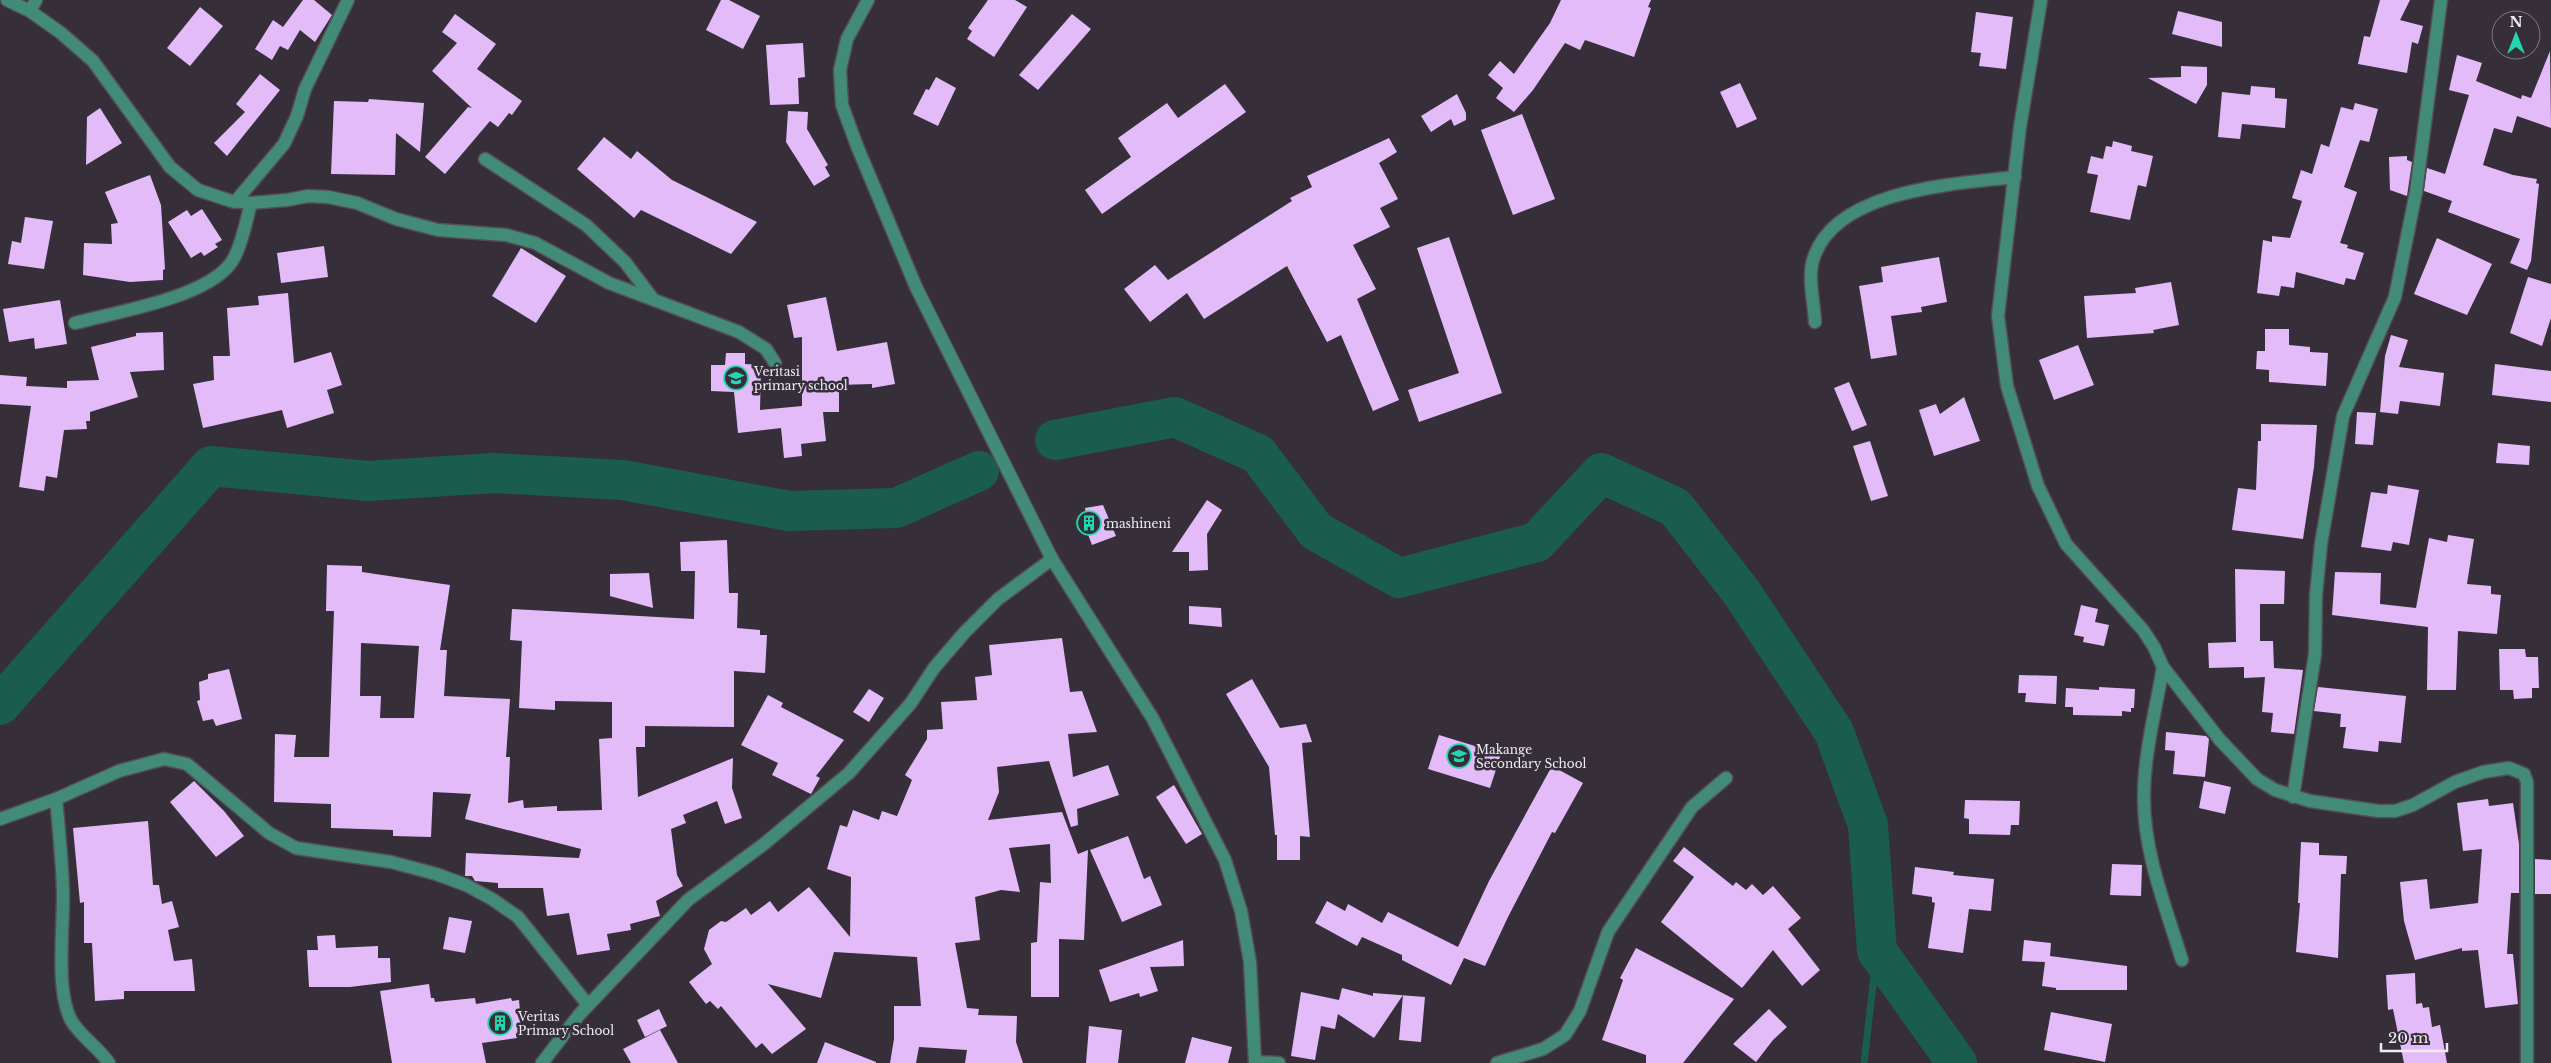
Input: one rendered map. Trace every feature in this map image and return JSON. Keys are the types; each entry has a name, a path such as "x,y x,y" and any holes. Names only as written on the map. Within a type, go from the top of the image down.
{"street":[{"path":"8,0 33,6 93,62 170,166 198,190 235,202 251,203 308,196 328,197 357,202 396,220 438,230 506,234 535,243 609,283 739,332 766,349 775,364"},
{"path":"235,202 284,144 297,116 305,89 348,0"},
{"path":"868,0 847,39 840,70 842,105 916,287 1052,559 1153,719 1225,860 1242,911 1250,962 1255,1062 1279,1063"},
{"path":"2041,0 2020,127 1998,316 2007,386 2038,486 2066,544 2143,630 2154,647 2163,667 2196,712 2240,763 2257,779 2275,790 2310,802 2378,811 2396,811 2414,805 2455,782 2482,772 2509,768 2524,774 2527,782 2527,1063"},
{"path":"2293,797 2315,654 2316,595 2321,544 2343,416 2395,297 2416,192 2441,0"},
{"path":"485,159 586,225 625,262 653,299"},
{"path":"1815,322 1813,258 1822,239 1840,222 1883,200 1931,186 2015,177"},
{"path":"75,323 162,301 200,286 219,275 234,259 251,203"},
{"path":"542,1063 588,1005 688,900 764,844 849,773 911,703 934,668 964,633 998,599 1052,559"},
{"path":"2163,667 2144,796 2148,835 2156,874 2182,960"},
{"path":"0,819 56,799 128,768 164,759 187,764 269,833 296,848 391,862 418,869 466,885 492,899 518,917 588,1005"},
{"path":"1497,1063 1543,1050 1565,1035 1580,1011 1608,932 1692,807 1726,778"},
{"path":"56,799 63,891 62,954 65,1005 72,1022 101,1051 109,1063"}],"building":[{"path":"303,0 314,0 332,15 315,42 300,30 288,50 280,46 272,60 255,49 273,20 283,27"},
{"path":"721,0 729,0 760,16 743,49 706,30"},
{"path":"988,0 1015,0 1027,7 994,57 967,39 972,31 968,28"},
{"path":"1561,0 1651,0 1648,7 1651,8 1634,57 1585,40 1580,50 1565,43 1533,90 1514,112 1496,98 1503,88 1488,75 1500,61 1514,74 1550,23"},
{"path":"2380,0 2410,0 2400,20 2423,26 2418,44 2412,42 2407,73 2358,64 2364,36 2370,37"},
{"path":"200,7 223,26 190,66 167,48"},
{"path":"2178,11 2222,22 2222,47 2172,34"},
{"path":"1976,12 2013,17 2006,69 1979,66 1981,53 1971,52"},
{"path":"455,14 496,44 477,69 522,101 512,115 509,113 498,127 490,121 445,174 425,157 468,107 472,108 432,71 457,43 442,32"},
{"path":"1072,14 1091,29 1038,90 1019,75"},
{"path":"803,43 805,77 798,78 799,104 770,105 766,45"},
{"path":"2550,51 2551,128 2517,116 2512,133 2494,128 2483,165 2513,175 2537,179 2536,183 2539,184 2531,261 2527,270 2510,263 2520,239 2448,212 2452,201 2424,191 2427,168 2445,174 2469,95 2449,90 2457,55 2482,63 2476,81 2521,99 2522,95 2531,98"},
{"path":"2181,66 2207,67 2207,85 2196,104 2148,78 2181,77"},
{"path":"260,74 280,90 227,156 214,143 245,112 236,104"},
{"path":"936,77 956,88 938,126 913,114 926,89 929,90"},
{"path":"1740,83 1757,119 1737,128 1720,92"},
{"path":"1225,84 1246,112 1102,214 1085,190 1131,157 1118,138 1167,103 1178,118"},
{"path":"2251,86 2275,88 2275,98 2287,99 2285,128 2242,124 2240,139 2218,137 2222,92 2250,95"},
{"path":"1457,94 1466,113 1466,120 1454,126 1451,119 1431,132 1421,116"},
{"path":"369,99 424,103 420,152 396,133 395,175 331,174 334,101 368,102"},
{"path":"2355,103 2378,109 2369,142 2360,140 2344,187 2357,192 2340,243 2348,245 2347,248 2364,253 2355,280 2346,278 2344,285 2296,272 2294,288 2281,286 2279,296 2257,293 2263,240 2272,242 2272,236 2290,238 2302,201 2292,198 2301,170 2312,174 2321,144 2329,147 2341,107 2353,110"},
{"path":"100,108 122,143 86,165 87,117"},
{"path":"788,111 808,112 807,129 828,165 825,167 830,176 814,186 786,142"},
{"path":"1522,114 1555,199 1513,215 1481,130"},
{"path":"604,137 631,159 637,151 672,180 757,222 731,254 641,210 634,218 577,169"},
{"path":"1389,138 1397,152 1379,163 1398,199 1380,208 1390,227 1353,245 1376,289 1357,299 1399,400 1373,411 1341,335 1327,342 1287,266 1204,319 1187,293 1150,322 1124,289 1155,265 1168,280 1292,201 1290,198 1312,187 1307,176"},
{"path":"2113,141 2132,146 2131,151 2153,156 2146,187 2138,185 2130,220 2090,212 2098,175 2087,173 2091,156 2103,159 2106,146 2112,147"},
{"path":"2407,156 2407,160 2412,162 2407,196 2390,190 2389,157"},
{"path":"150,175 161,205 165,269 163,270 163,280 130,282 83,275 84,243 112,244 111,224 118,223 105,192"},
{"path":"202,209 222,240 215,244 218,247 204,256 201,252 191,258 168,222 187,210 191,216"},
{"path":"25,217 53,221 44,269 8,264 12,241 21,243"},
{"path":"1449,237 1502,393 1419,422 1408,390 1459,373 1417,248"},
{"path":"2437,238 2492,264 2467,315 2414,294"},
{"path":"324,246 328,277 281,283 277,253"},
{"path":"521,248 566,276 536,323 492,296"},
{"path":"1939,257 1947,302 1921,307 1922,312 1891,316 1897,355 1871,359 1859,286 1883,282 1881,267"},
{"path":"2528,277 2551,284 2551,318 2542,346 2510,333"},
{"path":"2171,282 2179,325 2153,330 2154,333 2087,338 2084,296 2136,293 2135,288"},
{"path":"288,293 294,363 331,352 342,385 327,390 334,413 287,428 282,410 203,428 193,384 214,380 213,356 230,356 227,308 259,305 258,296"},
{"path":"826,297 837,351 887,342 895,384 872,388 872,384 839,385 839,412 823,412 826,441 801,444 802,456 784,458 781,428 738,433 734,392 711,391 711,365 725,365 726,353 745,353 745,364 761,365 760,410 802,406 802,337 794,338 787,305"},
{"path":"60,300 67,344 35,349 34,338 9,342 3,309"},
{"path":"2265,329 2289,329 2289,345 2310,347 2310,352 2328,353 2326,386 2269,382 2269,370 2256,369 2257,351 2265,351"},
{"path":"163,332 164,370 130,372 138,397 90,412 90,421 86,421 87,429 64,430 57,478 46,476 44,491 19,487 31,406 0,404 0,375 27,377 26,386 67,388 67,381 99,380 91,347 136,336 136,333"},
{"path":"2391,335 2408,340 2399,367 2444,373 2440,406 2400,401 2398,414 2380,412 2385,356"},
{"path":"2078,345 2094,385 2054,400 2039,360"},
{"path":"2495,364 2551,371 2551,402 2492,395"},
{"path":"1849,382 1867,425 1852,431 1834,388"},
{"path":"1964,397 1980,441 1934,456 1919,410 1936,404 1940,414"},
{"path":"2357,412 2376,413 2373,445 2355,444"},
{"path":"2261,424 2317,425 2314,467 2303,539 2232,530 2238,488 2256,490 2258,441 2261,441"},
{"path":"1870,441 1888,496 1871,501 1853,446"},
{"path":"2498,443 2530,446 2529,465 2496,463"},
{"path":"2388,485 2419,490 2409,545 2393,542 2391,551 2361,547 2371,492 2387,494"},
{"path":"1207,500 1222,510 1207,534 1208,570 1189,571 1189,552 1172,552"},
{"path":"1103,505 1116,536 1092,545 1081,516 1086,516 1085,508"},
{"path":"2448,535 2474,539 2467,584 2491,586 2491,594 2501,595 2497,634 2458,631 2456,690 2427,690 2428,627 2332,615 2335,572 2381,573 2380,604 2416,608 2429,538 2447,542"},
{"path":"727,540 729,593 738,593 737,628 760,630 760,635 767,635 765,673 734,671 734,727 645,726 645,747 636,747 638,797 733,758 732,788 742,818 725,824 717,801 683,815 686,823 671,829 677,875 683,886 656,901 660,916 630,924 631,930 607,934 610,950 577,955 569,913 547,916 543,888 498,888 498,883 475,881 472,876 465,876 466,853 579,858 581,849 465,819 471,794 433,792 431,837 393,836 393,830 331,828 331,804 274,802 275,734 296,735 294,757 329,757 334,611 326,611 327,565 362,566 362,572 450,585 440,650 447,650 444,696 510,699 506,757 510,757 508,803 523,800 524,808 557,806 557,811 602,810 599,739 612,738 612,702 555,701 555,710 519,708 522,641 510,640 512,609 694,619 695,571 681,571 680,542","holes":["361,643 419,646 414,718 380,718 381,696 360,696"]},
{"path":"2235,569 2285,571 2284,604 2260,604 2260,641 2273,641 2274,668 2303,670 2294,734 2271,732 2273,713 2262,712 2265,677 2244,678 2244,667 2209,668 2208,643 2236,642"},
{"path":"649,573 653,608 610,596 610,574"},
{"path":"2081,605 2098,609 2095,622 2109,625 2104,646 2083,642 2084,637 2074,635"},
{"path":"1189,606 1221,608 1222,627 1189,624"},
{"path":"1062,638 1070,692 1082,691 1097,732 1068,734 1073,777 1108,765 1119,795 1077,809 1078,825 1071,827 1049,761 997,767 999,792 988,820 1062,812 1078,854 1088,850 1084,940 1059,939 1059,997 1031,997 1031,943 1037,942 1040,882 1051,883 1050,844 1009,848 1020,892 1001,890 975,897 980,940 955,943 967,1008 979,1009 978,1015 1017,1016 1016,1042 1023,1063 965,1063 967,1050 919,1047 916,1063 890,1063 894,1039 894,1006 921,1006 917,957 834,952 821,998 768,984 806,1029 772,1054 762,1043 756,1048 721,1006 718,1009 710,1001 706,1004 689,982 712,964 704,949 709,930 721,921 726,922 746,908 751,915 770,901 778,912 809,887 850,937 851,877 827,869 840,825 847,827 853,810 879,820 882,811 897,816 912,780 905,775 927,739 927,730 943,729 941,702 977,700 975,677 992,675 989,645"},
{"path":"2499,649 2525,649 2526,657 2538,657 2539,688 2532,688 2532,698 2514,699 2513,690 2500,690"},
{"path":"229,669 242,719 216,726 213,719 203,721 197,701 200,700 199,682 208,679 208,674"},
{"path":"2019,675 2057,676 2056,704 2025,702 2026,693 2018,693"},
{"path":"1252,679 1280,728 1306,724 1312,742 1302,743 1310,837 1300,836 1300,860 1277,860 1277,835 1275,835 1269,767 1226,694"},
{"path":"2099,687 2135,689 2134,708 2131,708 2131,712 2122,711 2122,716 2073,715 2073,707 2065,707 2066,688 2099,690"},
{"path":"2318,687 2406,696 2401,743 2379,741 2378,752 2343,748 2346,727 2340,727 2341,714 2314,711"},
{"path":"869,689 884,698 869,722 853,712"},
{"path":"768,695 783,703 781,707 844,740 816,776 820,778 811,794 772,775 778,763 741,745"},
{"path":"2166,732 2206,736 2209,739 2205,777 2173,774 2175,751 2165,750"},
{"path":"1439,735 1501,754 1490,788 1428,769"},
{"path":"1552,766 1583,783 1555,833 1552,832 1485,966 1464,958 1451,985 1402,960 1402,955 1362,937 1357,946 1315,923 1327,901 1345,911 1348,904 1382,923 1388,912 1458,947 1489,881"},
{"path":"194,781 224,811 244,836 216,857 170,802"},
{"path":"2204,781 2231,787 2225,814 2199,808"},
{"path":"1174,785 1202,834 1186,844 1156,797"},
{"path":"2488,799 2489,806 2513,803 2519,844 2519,893 2511,893 2507,954 2513,954 2518,1004 2485,1008 2478,950 2462,951 2462,948 2415,960 2404,921 2400,882 2427,879 2430,909 2478,903 2482,849 2463,851 2457,803"},
{"path":"1965,800 2020,801 2019,825 2011,825 2010,835 1969,834 1969,819 1964,818"},
{"path":"148,821 153,885 159,885 162,904 172,901 179,927 168,930 174,961 192,959 195,991 124,991 124,999 95,1001 92,943 84,943 84,902 80,903 73,828"},
{"path":"1128,836 1144,879 1150,876 1162,905 1122,922 1090,850"},
{"path":"2301,842 2319,843 2319,855 2347,856 2346,874 2341,874 2338,958 2296,952 2300,903 2298,903"},
{"path":"1684,847 1733,886 1736,882 1746,890 1752,884 1763,895 1773,886 1801,918 1788,929 1820,970 1802,986 1773,950 1742,988 1661,922 1694,877 1673,861"},
{"path":"2535,859 2551,860 2551,894 2535,894"},
{"path":"2112,864 2142,865 2141,896 2110,895"},
{"path":"1915,867 1954,872 1953,875 1994,879 1991,911 1969,909 1963,953 1928,948 1935,903 1932,902 1932,897 1912,894"},
{"path":"449,917 472,921 465,953 443,949"},
{"path":"335,935 336,948 378,946 378,958 390,958 391,982 350,987 309,987 307,950 318,950 317,936"},
{"path":"1183,940 1184,966 1150,967 1158,991 1140,997 1139,993 1110,1002 1099,970"},
{"path":"2024,940 2051,943 2050,956 2127,966 2127,990 2056,990 2056,988 2042,986 2045,962 2022,961"},
{"path":"1636,948 1734,999 1683,1063 1646,1063 1646,1055 1602,1040 1623,980 1620,978"},
{"path":"2415,973 2416,1004 2422,1003 2423,1008 2429,1007 2432,1027 2440,1025 2447,1063 2404,1063 2393,1009 2388,1010 2386,975"},
{"path":"429,984 431,998 434,998 435,1002 475,998 476,1004 511,998 512,1001 519,1000 522,1034 516,1034 517,1038 482,1043 486,1063 392,1063 380,991"},
{"path":"1342,988 1373,996 1373,993 1403,995 1374,1038 1338,1014 1335,1029 1321,1026 1315,1060 1291,1056 1301,992 1339,1000"},
{"path":"1403,995 1425,997 1421,1042 1399,1040"},
{"path":"659,1009 667,1026 645,1037 637,1020"},
{"path":"1769,1009 1787,1027 1773,1040 1756,1062 1733,1044"},
{"path":"2051,1012 2112,1024 2105,1062 2044,1050"},
{"path":"1089,1026 1122,1030 1118,1063 1086,1063"},
{"path":"660,1030 678,1063 631,1063 623,1049"},
{"path":"1192,1037 1232,1047 1228,1063 1185,1063"},
{"path":"825,1042 876,1062 876,1063 817,1063"}],"waterway":[{"path":"1055,440 1175,417 1258,454 1316,531 1399,578 1537,542 1601,473 1675,507 1742,593 1834,732 1868,825 1877,951 1957,1063"},
{"path":"0,705 211,466 368,481 494,473 623,480 789,511 896,508 979,471"},
{"path":"1864,1063 1877,951"}],"place":[{"name":"Veritasi primary school","path":"736,378"},
{"name":"mashineni","path":"1089,523"},
{"name":"Makange Secondary School","path":"1459,756"},
{"name":"Veritas Primary School","path":"500,1023"}]}
